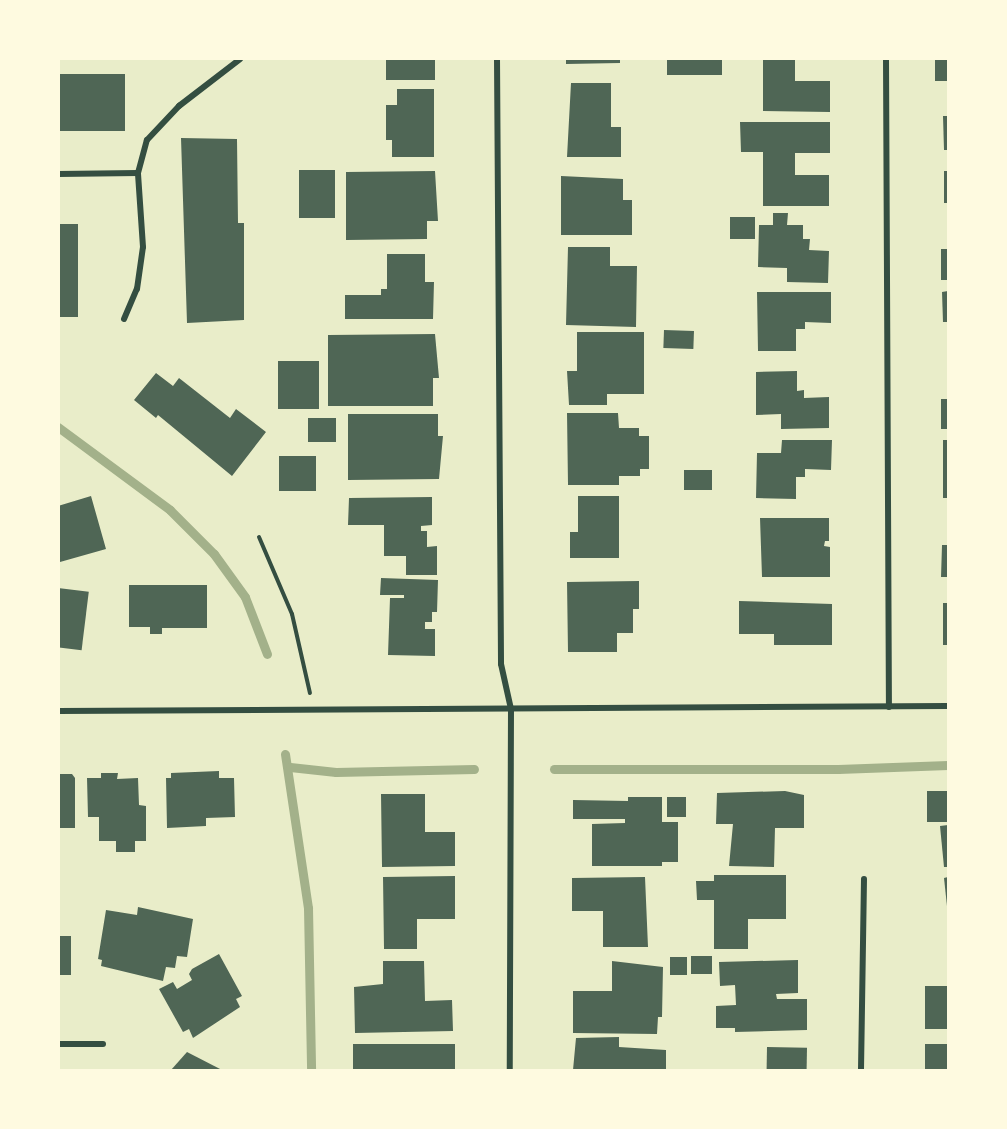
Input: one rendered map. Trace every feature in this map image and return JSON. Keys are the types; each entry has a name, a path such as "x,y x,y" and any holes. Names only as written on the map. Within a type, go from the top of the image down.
{"street":[{"path":"497,58 501,664 511,709 510,1071"},
{"path":"886,58 889,707"},
{"path":"124,319 137,289 143,247 138,173 147,140 179,106 240,59"},
{"path":"58,174 138,173"},
{"path":"58,711 948,706"},
{"path":"861,1071 864,879"},
{"path":"58,1044 103,1044"}],"path":[{"path":"259,537 292,614 307,666 312,710"}],"building":[{"path":"386,58 435,58 435,80 386,80"},
{"path":"566,58 620,58 620,63 566,64"},
{"path":"667,58 722,58 722,75 667,75"},
{"path":"763,58 795,58 795,81 830,81 830,112 763,111"},
{"path":"935,58 948,58 948,81 935,81"},
{"path":"58,74 125,74 125,131 58,131"},
{"path":"571,83 611,83 611,127 621,127 621,157 567,157"},
{"path":"397,89 434,89 434,157 392,157 392,140 386,140 386,105 397,105"},
{"path":"943,116 948,116 948,150 944,150"},
{"path":"740,122 830,122 830,153 795,153 795,175 829,175 829,206 763,206 763,152 741,152"},
{"path":"181,138 237,139 238,223 244,223 244,320 187,323"},
{"path":"299,170 335,170 335,218 299,218"},
{"path":"435,171 438,221 427,221 427,239 346,240 346,172"},
{"path":"944,171 948,171 948,203 944,203"},
{"path":"561,176 623,179 623,200 632,200 632,235 561,235"},
{"path":"773,213 788,213 787,225 803,225 803,239 810,239 809,250 829,251 828,283 787,282 787,268 758,267 759,225 773,225"},
{"path":"730,217 755,217 755,239 730,239"},
{"path":"58,224 78,224 78,317 58,317"},
{"path":"568,247 610,247 610,266 637,266 636,327 566,325"},
{"path":"941,249 948,249 948,280 941,280"},
{"path":"387,254 425,254 425,282 434,282 433,319 345,319 345,295 381,295 381,289 387,289"},
{"path":"948,291 948,322 943,322 942,292"},
{"path":"757,292 831,292 831,323 805,322 805,329 796,329 796,351 758,351"},
{"path":"664,330 694,331 693,349 663,348"},
{"path":"577,332 644,332 644,394 607,394 607,405 569,405 567,371 577,371"},
{"path":"435,334 439,378 433,378 433,406 328,406 328,335"},
{"path":"278,361 319,361 319,409 278,409"},
{"path":"797,371 797,391 804,390 804,398 829,397 829,428 781,429 781,414 756,415 756,372"},
{"path":"156,373 173,386 179,378 230,418 236,409 266,432 232,476 158,415 156,418 134,400"},
{"path":"941,399 948,399 948,429 941,429"},
{"path":"567,413 618,413 619,428 639,428 639,436 649,436 649,469 640,469 640,476 619,476 619,485 568,485"},
{"path":"348,414 438,414 438,436 443,436 439,479 348,480"},
{"path":"308,418 336,418 336,442 308,442"},
{"path":"782,440 832,440 831,470 805,469 805,477 796,477 796,499 756,498 757,453 781,453"},
{"path":"943,440 948,440 948,498 943,498"},
{"path":"279,456 316,456 316,491 279,491"},
{"path":"684,470 712,470 712,490 684,490"},
{"path":"91,496 106,549 60,562 58,567 58,506"},
{"path":"578,496 619,496 619,558 570,558 570,532 578,532"},
{"path":"432,497 432,525 421,526 421,531 427,531 427,547 437,546 437,575 406,575 406,556 384,556 384,525 348,525 349,498"},
{"path":"760,518 829,518 829,541 825,541 824,546 830,547 830,577 762,577"},
{"path":"942,545 948,545 948,577 941,577"},
{"path":"381,578 438,580 437,612 432,612 432,622 425,622 425,629 435,629 435,656 388,655 390,598 404,598 404,595 380,595"},
{"path":"639,581 639,609 633,609 633,633 617,633 617,652 568,652 567,582"},
{"path":"129,585 207,585 207,628 162,628 162,634 150,634 150,627 129,627"},
{"path":"58,588 89,592 82,650 58,647"},
{"path":"739,601 832,604 832,645 774,645 774,634 739,634"},
{"path":"943,603 948,603 948,645 943,645"},
{"path":"219,771 219,778 234,778 235,817 206,818 206,826 167,828 166,778 171,778 171,773"},
{"path":"101,773 118,773 117,779 138,778 139,805 146,806 146,841 135,841 135,852 116,852 116,841 99,841 99,817 88,817 87,778 101,778"},
{"path":"58,774 72,774 75,778 75,828 58,828"},
{"path":"785,791 804,795 804,828 775,828 774,867 729,866 733,824 716,824 717,793"},
{"path":"927,791 948,791 948,822 927,822"},
{"path":"381,794 425,794 425,832 455,832 455,866 382,867"},
{"path":"628,797 662,797 662,822 678,822 678,862 662,862 662,866 592,866 592,824 625,823 625,819 573,819 573,800 628,801"},
{"path":"667,797 686,797 686,817 667,817"},
{"path":"948,825 948,867 944,867 940,826"},
{"path":"714,875 786,875 786,919 748,919 748,949 714,949 714,900 697,900 696,881 714,881"},
{"path":"455,876 455,919 417,919 417,949 384,949 383,877"},
{"path":"645,877 648,947 603,947 603,911 572,911 572,878"},
{"path":"948,877 948,906 947,906 944,878"},
{"path":"138,907 193,919 187,957 177,956 175,968 166,967 163,981 101,966 102,960 98,959 106,910 137,915"},
{"path":"58,936 71,936 71,975 58,975"},
{"path":"219,954 242,996 236,999 240,1007 193,1038 189,1029 183,1032 159,989 173,982 177,989 192,980 189,974 192,969"},
{"path":"691,956 712,956 712,974 691,974"},
{"path":"670,957 687,957 687,975 670,975"},
{"path":"798,960 798,993 776,994 777,999 807,999 807,1030 735,1032 735,1028 716,1028 716,1006 736,1005 735,985 720,986 719,962"},
{"path":"383,961 424,961 425,1001 452,1000 453,1031 355,1033 354,987 383,984"},
{"path":"612,961 663,967 662,1017 658,1017 657,1034 573,1033 573,991 612,991"},
{"path":"925,986 948,986 948,1029 925,1029"},
{"path":"619,1037 619,1047 666,1050 666,1070 573,1070 576,1038"},
{"path":"353,1044 455,1044 455,1070 353,1070"},
{"path":"925,1044 948,1044 948,1070 925,1070"},
{"path":"767,1047 807,1048 807,1070 767,1070"},
{"path":"187,1052 222,1070 171,1070"}],"waterway":[{"path":"58,427 170,510 214,554 245,597 267,654"},
{"path":"285,754 308,908 311,1070"},
{"path":"554,769 838,769 948,765"},
{"path":"290,767 336,772 474,769"}]}
